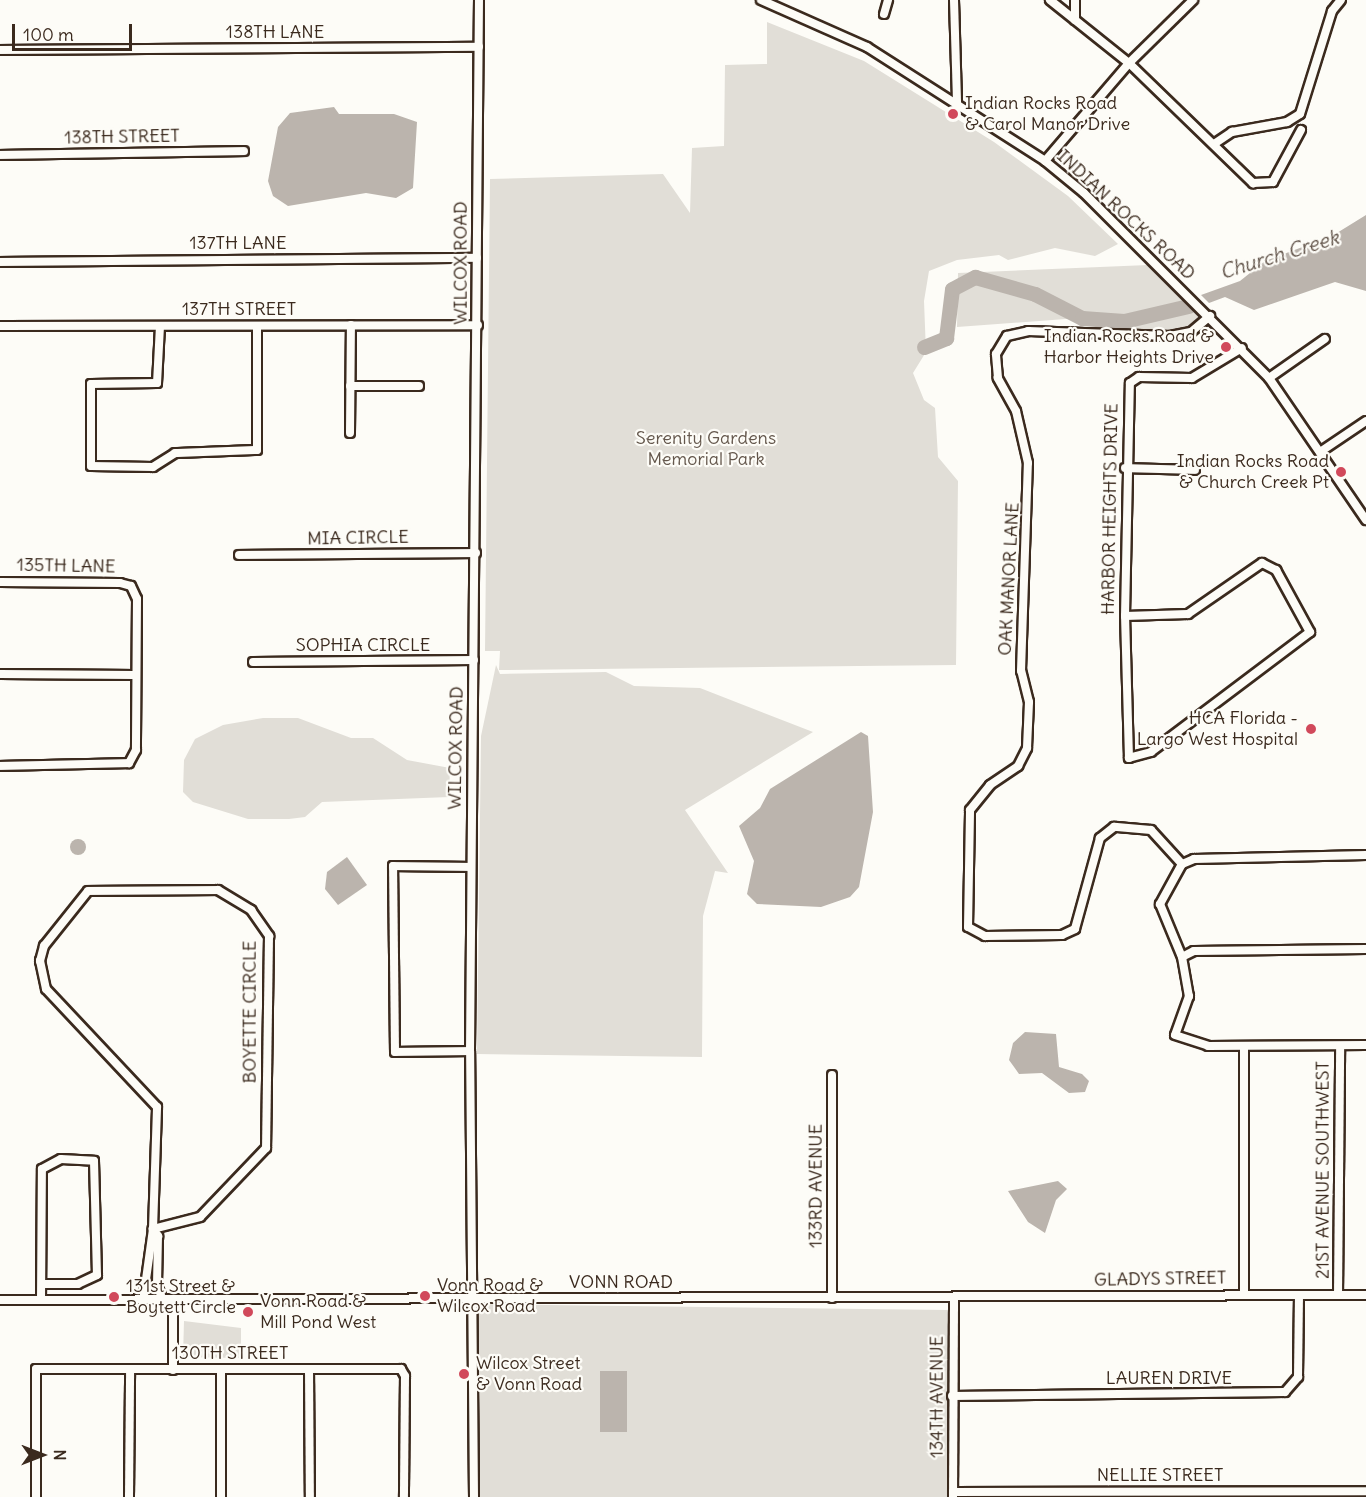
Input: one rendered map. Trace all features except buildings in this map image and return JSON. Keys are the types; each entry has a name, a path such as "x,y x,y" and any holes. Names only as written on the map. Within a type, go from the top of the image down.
{"street":[{"name":"WILCOX ROAD","path":"474,1497 470,1051 479,0"},
{"name":"INDIAN ROCKS ROAD","path":"761,0 843,34 957,104 1045,162 1210,316 1269,378 1366,520"},
{"path":"884,14 888,0"},
{"path":"954,0 957,104"},
{"path":"1050,0 1129,63 1253,183 1264,186 1273,182 1301,130"},
{"path":"1075,0 1076,20"},
{"path":"1045,162 1129,63 1193,0"},
{"path":"1214,144 1232,132 1287,122 1300,114 1332,10 1341,0"},
{"name":"138TH LANE","path":"0,50 479,47"},
{"name":"138TH STREET","path":"0,155 244,152"},
{"name":"137TH LANE","path":"0,262 477,258"},
{"name":"OAK MANOR LANE","path":"1182,864 1151,830 1114,827 1100,838 1075,929 1062,935 985,936 968,927 969,810 990,784 1018,766 1027,748 1029,702 1022,661 1029,472 1016,411 998,378 996,354 1007,336 1028,331 1170,336 1191,332 1210,316"},
{"path":"350,433 351,325"},
{"name":"137TH STREET","path":"0,326 478,325"},
{"path":"160,326 157,383 91,384 91,466 153,467 175,453 257,450 257,326"},
{"path":"1269,378 1325,339"},
{"name":"HARBOR HEIGHTS DRIVE","path":"1125,616 1188,614 1262,563 1276,570 1312,626 1152,752 1129,758 1125,616 1125,468 1133,379 1192,378 1242,348"},
{"path":"350,387 419,386"},
{"path":"1320,452 1366,421"},
{"path":"1125,468 1195,470"},
{"name":"MIA CIRCLE","path":"239,555 476,553"},
{"name":"135TH LANE","path":"0,582 131,586 137,599 135,675"},
{"name":"SOPHIA CIRCLE","path":"253,662 474,660"},
{"path":"0,674 135,675 136,750 129,763 0,766"},
{"path":"1366,855 1211,855 1182,864 1160,904 1182,957 1189,996 1175,1035 1208,1046 1366,1045"},
{"path":"470,1051 395,1052 393,866 471,867"},
{"name":"BOYETTE CIRCLE","path":"143,1301 153,1229 157,1107 46,989 40,961 44,946 88,891 218,890 251,910 268,936 266,1148 200,1217 153,1229"},
{"path":"1182,957 1194,951 1366,949"},
{"path":"1244,1046 1244,1295"},
{"name":"21ST AVENUE SOUTHWEST","path":"1338,1295 1340,1046"},
{"name":"133RD AVENUE","path":"832,1075 832,1298"},
{"path":"41,1300 42,1169 61,1159 94,1161 97,1275 78,1284 42,1284"},
{"name":"BOYETTE CIRCLE","path":"153,1229 158,1236 157,1285 163,1301"},
{"name":"GLADYS STREET","path":"954,1298 1366,1295"},
{"name":"LAUREN DRIVE","path":"952,1396 1285,1392 1298,1377 1299,1296"},
{"name":"VONN ROAD","path":"0,1300 954,1298"},
{"name":"134TH AVENUE","path":"953,1495 954,1298"},
{"path":"172,1370 173,1301"},
{"name":"130TH STREET","path":"36,1497 36,1369 401,1369 404,1391 404,1497"},
{"path":"129,1497 130,1370"},
{"path":"221,1370 221,1497"},
{"path":"309,1370 310,1497"},
{"name":"NELLIE STREET","path":"953,1495 1366,1491"}],"green space":[{"name":"Serenity Gardens Memorial Park","path":"767,22 864,61 994,142 1068,196 1118,244 1095,256 1055,248 1008,260 999,255 957,260 929,271 924,301 926,352 913,373 924,400 935,408 938,457 958,481 956,665 499,670 500,651 485,651 490,179 663,174 690,213 692,148 724,146 725,65 767,64"},
{"path":"1148,265 1199,317 1187,329 1120,332 1109,322 1079,318 957,327 958,273"},
{"path":"496,665 500,674 606,672 634,686 700,688 813,732 685,810 728,873 715,871 703,916 702,1057 477,1054 481,736"},
{"path":"263,718 298,718 351,738 373,738 407,760 450,768 449,797 322,802 305,817 289,819 248,819 193,802 183,792 184,760 195,739 223,725"},
{"path":"478,1304 948,1310 949,1497 478,1497"},
{"path":"184,1321 241,1328 241,1358 183,1357"}],"shaded area":[{"path":"334,107 339,114 394,114 417,122 413,188 396,198 366,193 288,206 273,196 268,181 278,127 290,113"},
{"path":"1366,215 1366,291 1335,282 1254,310 1225,297 1209,303 1201,295 1240,281 1265,261 1332,236"},
{"path":"861,732 868,736 873,812 859,887 850,897 821,907 757,904 747,894 754,861 739,826 760,808 770,789"},
{"path":"78,839 86,847 78,855 70,847"},
{"path":"347,857 367,885 338,905 325,889 327,872"},
{"path":"1025,1032 1056,1034 1059,1067 1082,1074 1089,1081 1085,1092 1069,1093 1042,1073 1019,1074 1009,1060 1013,1043"},
{"path":"1058,1181 1067,1189 1056,1200 1045,1233 1028,1222 1008,1191"},
{"path":"600,1371 627,1371 627,1432 600,1432"}],"waterway":[{"name":"Church Creek","path":"924,347 946,338 952,289 975,277 1035,294 1082,318 1124,321 1188,306"}],"place":[{"name":"Indian Rocks Road & Carol Manor Drive","path":"953,114"},
{"name":"Indian Rocks Road & Harbor Heights Drive","path":"1226,347"},
{"name":"Indian Rocks Road & Church Creek Pt","path":"1341,472"},
{"name":"HCA Florida - Largo West Hospital","path":"1311,729"},
{"name":"Vonn Road & Wilcox Road","path":"425,1296"},
{"name":"131st Street & Boytett Circle","path":"114,1297"},
{"name":"Vonn Road & Mill Pond West","path":"248,1312"},
{"name":"Wilcox Street & Vonn Road","path":"464,1374"}]}
